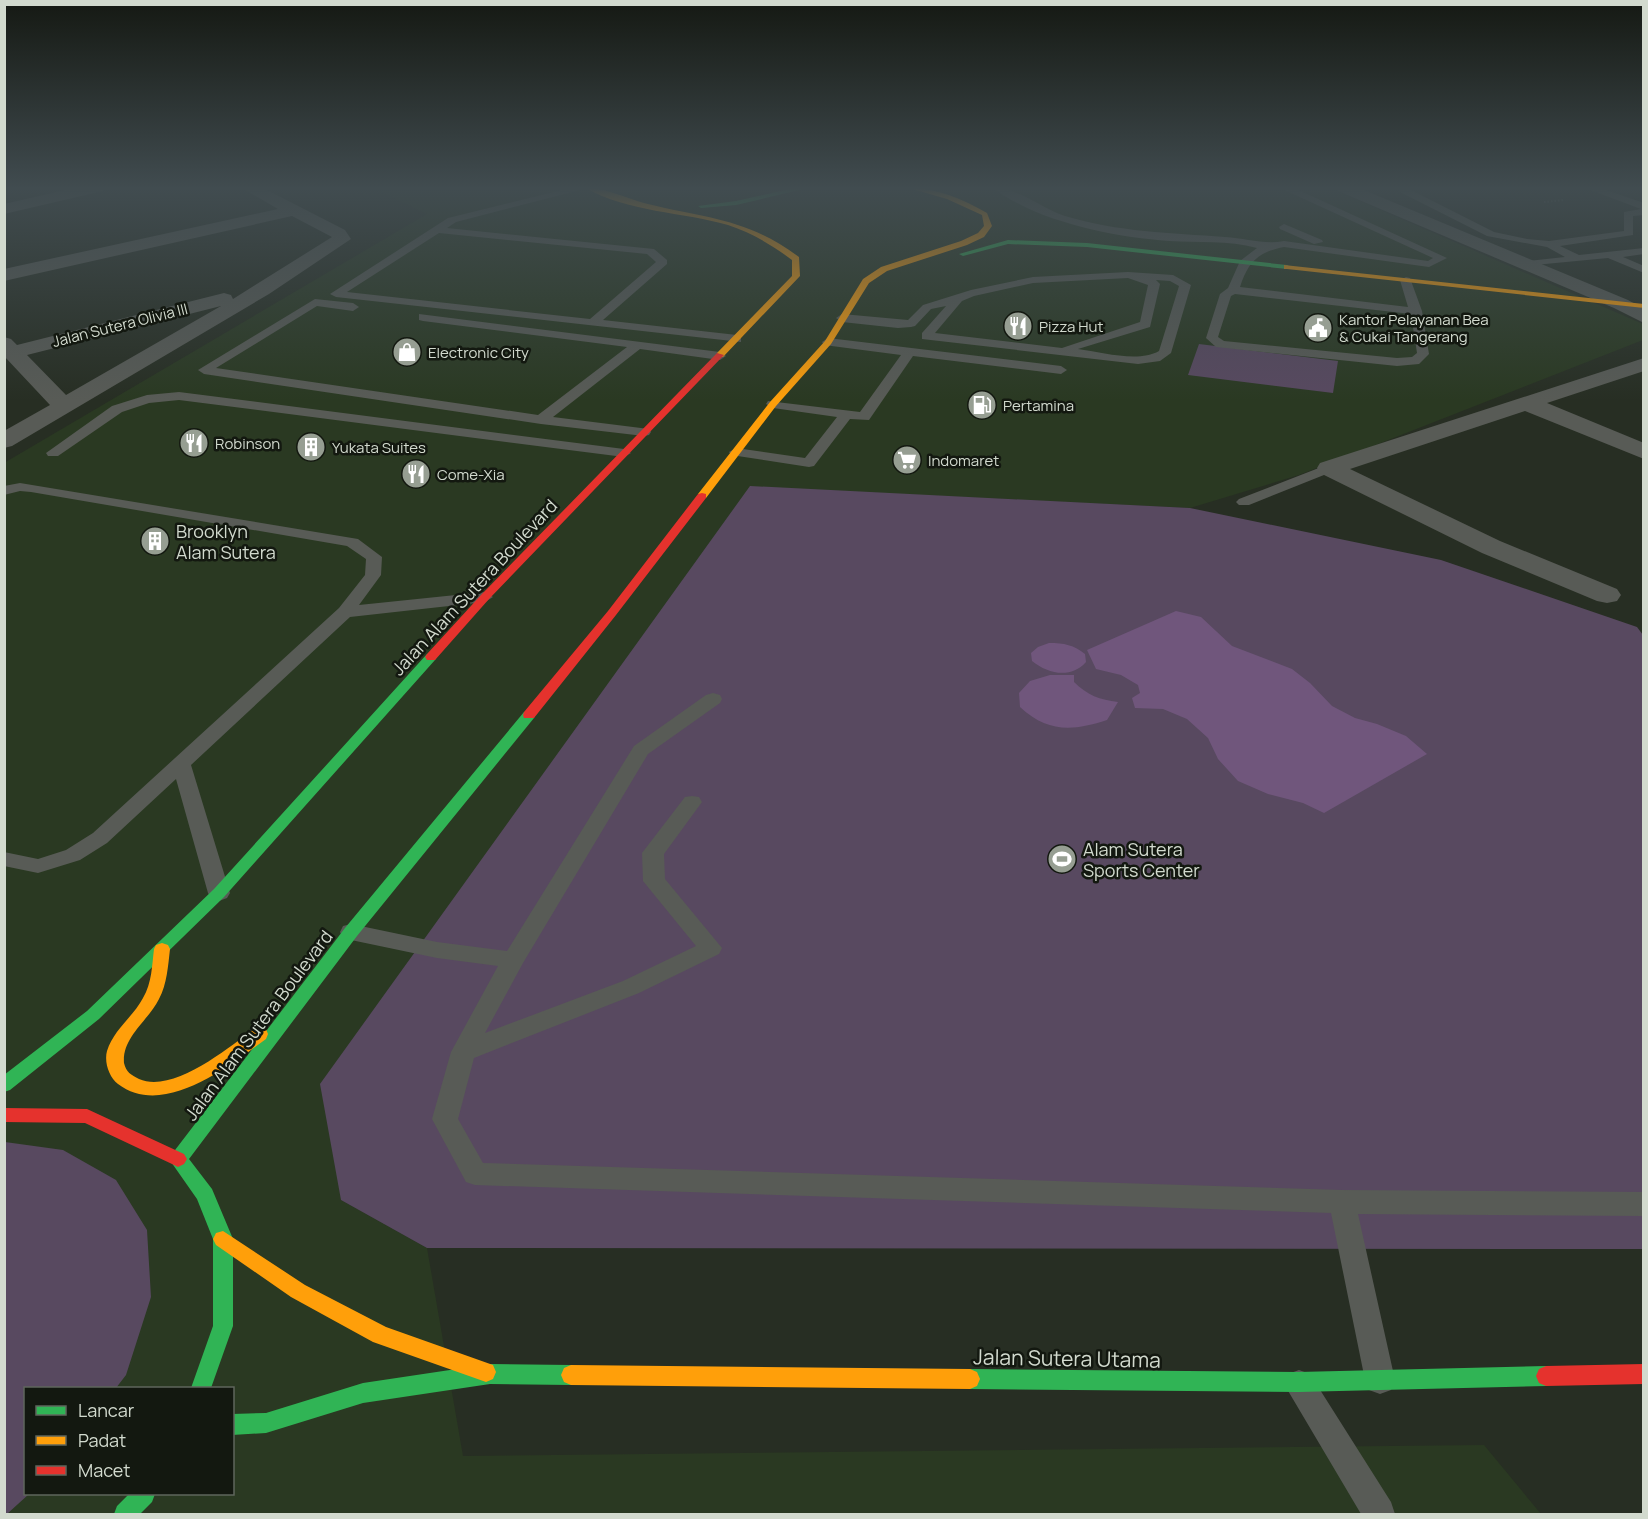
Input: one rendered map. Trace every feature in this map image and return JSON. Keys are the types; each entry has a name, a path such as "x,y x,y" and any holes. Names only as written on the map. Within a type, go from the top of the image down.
{"main road":[{"name":"Jalan Alam Sutera Boulevard","path":"4,1085 93,1015 219,893 485,597 644,432 779,297 795,276 796,259"},
{"path":"884,269 913,259"},
{"path":"884,269 939,259"},
{"path":"1215,259 1644,306"},
{"name":"Jalan Alam Sutera Boulevard","path":"177,1159 351,932 612,614 773,404 828,342 866,281 884,269"},
{"path":"162,949 158,984 151,1001 119,1043 114,1062 121,1077 138,1088 161,1090 184,1083 215,1066 288,1013"},
{"path":"4,1115 87,1116 177,1159 206,1196 223,1239 223,1326 202,1387"},
{"name":"Jalan Sutera Utama","path":"223,1239 298,1291 380,1335 490,1374"},
{"name":"Jalan Sutera Utama","path":"234,1425 266,1423 363,1393 490,1374 1298,1382 1644,1374"},
{"path":"125,1515 142,1496"},
{"path":"140,1515 142,1496"}],"street":[{"path":"4,275 77,259"},
{"name":"Jalan Sutera Olivia III","path":"4,441 312,259"},
{"path":"1516,259 1621,304 1644,317"},
{"name":"Jalan Sutera Olivia III","path":"9,348 262,290"},
{"name":"Jalan Sutera Olivia III","path":"9,348 63,405"},
{"path":"1329,468 1644,364"},
{"path":"1526,403 1644,452"},
{"path":"1329,468 1491,547 1607,595"}],"lane":[{"path":"391,259 336,294 737,339"},
{"path":"594,322 663,262 659,259"},
{"path":"1151,276 1154,259"},
{"path":"1173,278 1179,259"},
{"path":"1233,290 1242,262 1247,259"},
{"path":"1393,259 1429,264 1440,259"},
{"path":"1528,264 1578,259"},
{"path":"1619,259 1644,270"},
{"path":"1062,351 1146,324 1154,284 1147,279 1134,277 1086,279 1078,276"},
{"path":"1078,276 1151,276 1173,278 1185,285 1165,353 1156,358 1138,360 926,336 840,323 898,324 911,322 927,307 971,293 1003,285 1078,276"},
{"path":"1406,280 1416,311 1423,354 1415,360 1397,362 1234,346 1220,344 1212,338 1226,294 1233,290 1416,311"},
{"path":"926,336 958,299"},
{"path":"644,432 541,420 204,370 315,302 720,356"},
{"path":"828,342 959,361 1061,370"},
{"path":"541,420 591,379 638,345"},
{"path":"773,404 864,417 909,352"},
{"path":"53,453 117,409 147,399 179,396 624,453"},
{"path":"736,452 809,463 846,415"},
{"path":"1244,502 1329,468"},
{"path":"4,491 20,487 31,488 352,542 374,557 373,575 345,612 100,838 73,855 38,866 4,859"},
{"path":"345,612 485,597"},
{"path":"713,699 642,750 513,960 463,1052 445,1119 475,1174 1342,1203 1644,1204"},
{"path":"181,764 219,893"},
{"path":"463,1052 631,987 711,948 654,881 654,853 692,802"},
{"path":"351,932 437,950 513,960"},
{"path":"1342,1203 1380,1380"},
{"path":"1298,1382 1380,1515"}],"shaded area":[{"path":"351,259 1493,259 1643,324 1643,340 1299,475 1190,508 750,487 341,1200 427,1248 463,1456 1484,1445 1541,1514 5,1514 4,463"},
{"path":"1199,344 1338,361 1333,393 1188,375"},
{"name":"Alam Sutera Sports Center","path":"750,486 1190,508 1441,560 1637,627 1643,635 1643,1249 427,1248 341,1200 320,1084"},
{"path":"1176,611 1201,617 1232,646 1292,669 1310,683 1332,706 1355,718 1406,736 1427,754 1324,813 1303,803 1268,794 1238,781 1218,759 1208,738 1187,719 1163,709 1135,708 1132,698 1140,693 1138,685 1121,675 1096,669 1087,650"},
{"path":"1049,643 1077,648 1085,654 1086,662 1067,673 1045,669 1032,661 1031,653 1038,647"},
{"path":"1050,675 1074,675 1074,682 1089,694 1118,702 1107,720 1095,724 1072,728 1041,722 1020,707 1019,693 1030,681"},
{"path":"5,1142 63,1150 116,1180 147,1230 151,1297 126,1375 117,1387 24,1387 24,1495 28,1495 7,1514 4,1514"}],"traffic: fast":[{"path":"1213,259 1287,267"},
{"path":"4,1085 93,1015 219,893 431,657"},
{"path":"178,1159 351,932 529,715"},
{"path":"178,1159 205,1195 223,1239 223,1326 201,1387"},
{"path":"234,1425 266,1423 363,1393 490,1374 571,1375"},
{"path":"970,1379 1298,1382 1546,1376"},
{"path":"125,1514 143,1495"}],"traffic: slow":[{"path":"720,355 796,276 796,259"},
{"path":"702,496 773,404 828,342 866,281 884,269 915,259"},
{"path":"1287,267 1644,306"},
{"path":"162,949 154,993 147,1006 122,1038 116,1051 116,1067 125,1080 141,1088 159,1089 177,1085 214,1067 260,1034"},
{"path":"223,1239 298,1291 380,1335 486,1372"},
{"path":"571,1375 970,1379"}],"traffic: jam":[{"path":"431,657 485,597 720,355"},
{"path":"529,715 612,613 702,496"},
{"path":"4,1115 87,1116 178,1159"},
{"path":"1546,1376 1644,1374"}],"place":[{"name":"Pizza Hut","path":"1018,326"},
{"name":"Kantor Pelayanan Bea & Cukai Tangerang","path":"1318,328"},
{"name":"Electronic City","path":"407,352"},
{"name":"Pertamina","path":"982,405"},
{"name":"Robinson","path":"194,443"},
{"name":"Yukata Suites","path":"311,447"},
{"name":"Indomaret","path":"907,460"},
{"name":"Come-Xia","path":"416,474"},
{"name":"Brooklyn Alam Sutera","path":"155,541"},
{"name":"Alam Sutera Sports Center","path":"1062,859"}]}
